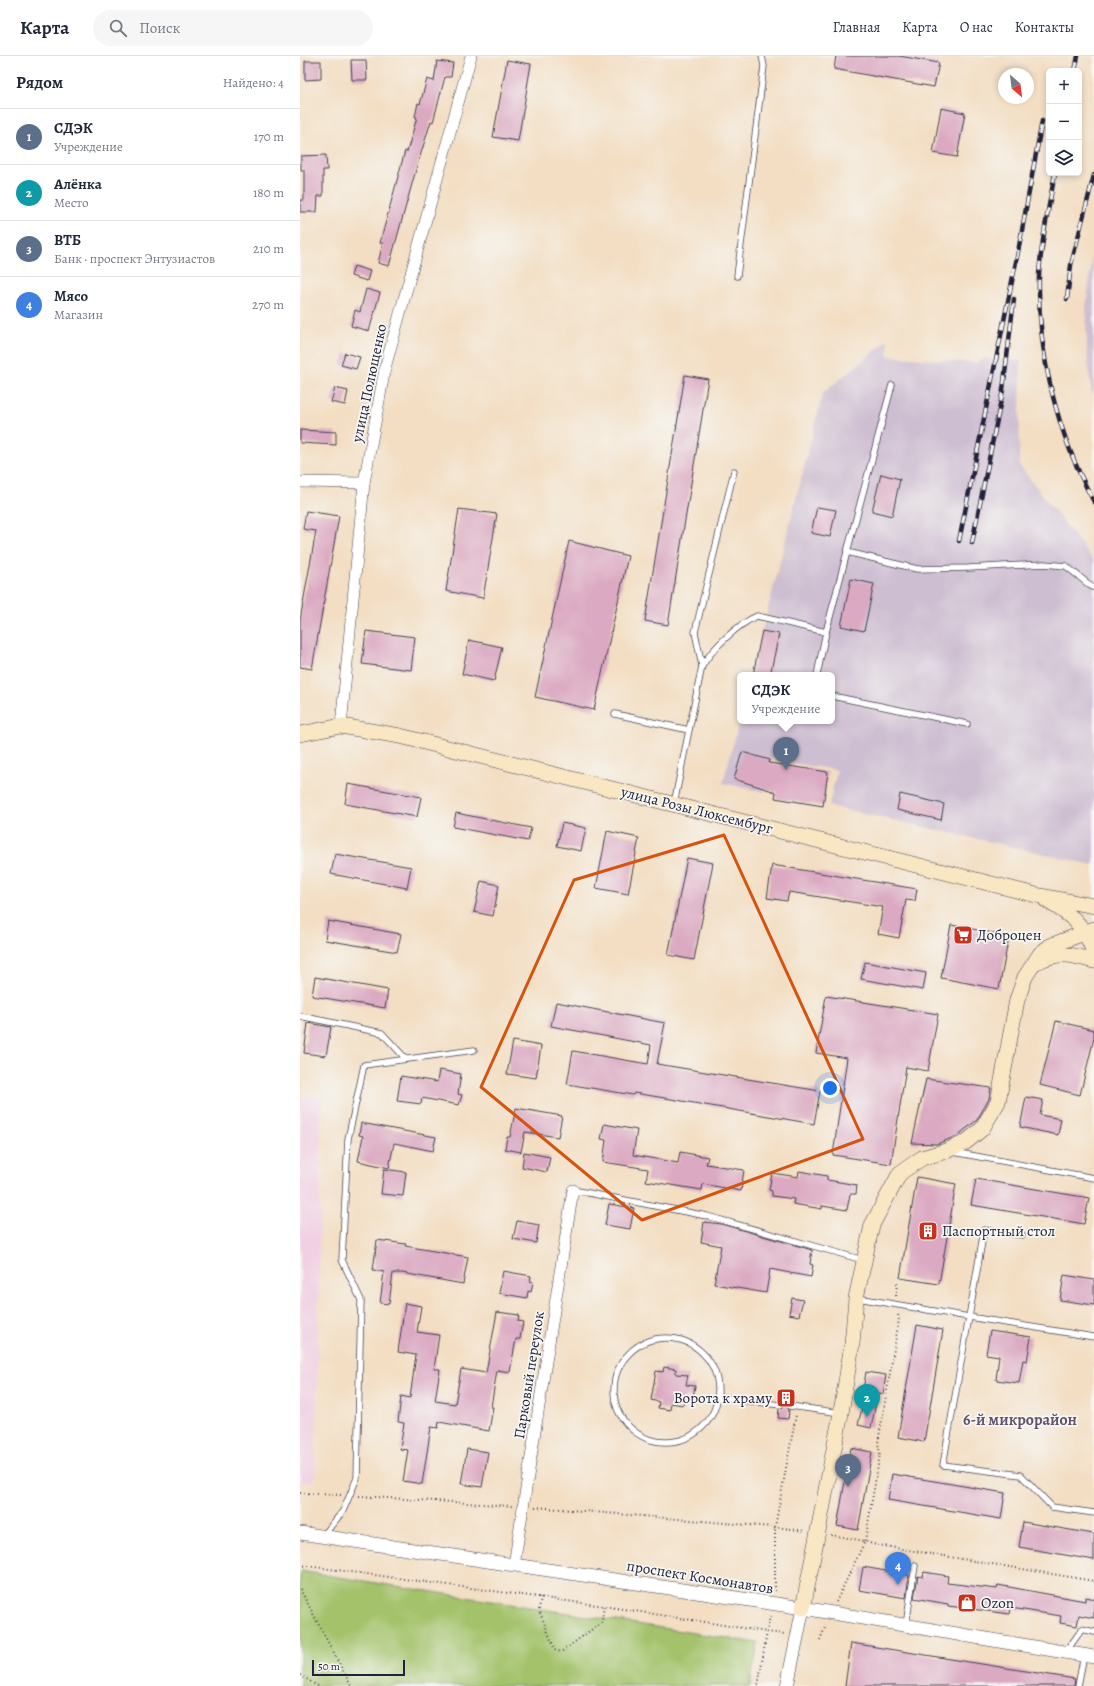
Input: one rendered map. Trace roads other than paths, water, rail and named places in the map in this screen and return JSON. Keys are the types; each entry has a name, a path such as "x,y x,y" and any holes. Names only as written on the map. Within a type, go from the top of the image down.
{"main road":[{"name":"улица Розы Люксембург","path":"300,734 341,726 400,736 1036,895 1094,906"},
{"path":"1036,895 1090,931 1094,952"},
{"path":"803,1608 841,1413 852,1344 856,1298 863,1260 872,1225 900,1173 922,1158 946,1151 966,1142 975,1136 994,1112 998,1102 1017,1000 1022,982 1031,965 1040,954 1050,946 1090,931"},
{"path":"1031,965 1058,954 1075,956 1094,961"}],"street":[{"name":"улица Полющенко","path":"341,726 364,483 385,368 472,56"},
{"path":"300,482 364,483"},
{"name":"Парковый переулок","path":"514,1565 573,1190"},
{"name":"проспект Космонавтов","path":"300,1533 803,1608 1089,1656"},
{"path":"787,1686 803,1608"}],"lane":[{"path":"737,276 764,66 762,56"},
{"path":"818,672 826,632 892,385"},
{"path":"702,666 695,632 734,471"},
{"path":"847,552 917,569 1044,564 1066,566 1092,587"},
{"path":"674,804 702,666 708,657 746,621 757,616 826,632"},
{"path":"835,697 967,724"},
{"path":"615,714 689,730"},
{"path":"300,1016 382,1033 406,1059"},
{"path":"323,1536 344,1511 357,1478 361,1300 342,1260 348,1139 364,1066 474,1050"},
{"path":"946,1151 1094,1178"},
{"path":"573,1190 707,1216 863,1260"},
{"path":"1022,1235 984,1230 943,1465 1020,1475 1052,1507 1094,1513"},
{"path":"856,1298 1094,1337"},
{"path":"666,1337 681,1340 694,1346 707,1355 715,1371 718,1397 712,1414 700,1428 686,1438 668,1442 655,1442 643,1437 623,1418 618,1407 615,1393 616,1379 620,1367 629,1354 639,1346 651,1340 666,1337"},
{"path":"718,1397 780,1405"},
{"path":"790,1406 841,1413"},
{"path":"906,1626 915,1566"},
{"path":"1066,1652 1082,1629 1094,1632"},
{"path":"1078,1686 1089,1656"}],"railway":[{"path":"1076,68 1078,56"},
{"path":"959,541 1018,252 1042,121"},
{"path":"1067,299 1071,265 1094,175"},
{"path":"1054,176 1040,262 1039,304 1042,334 1046,363 1060,421 1081,476 1094,502"},
{"path":"972,543 1003,390 1014,299"}],"place":[{"name":"СДЭК","path":"786,770"},
{"name":"Доброцен","path":"963,935"},
{"name":"Паспортный стол","path":"928,1231"},
{"name":"Ворота к храму","path":"786,1398"},
{"name":"Алёнка","path":"867,1417"},
{"name":"ВТБ","path":"848,1487"},
{"name":"Мясо","path":"898,1585"},
{"name":"Ozon","path":"967,1603"}],"district":[{"name":"6-й микрорайон","path":"1020,1420"}]}
